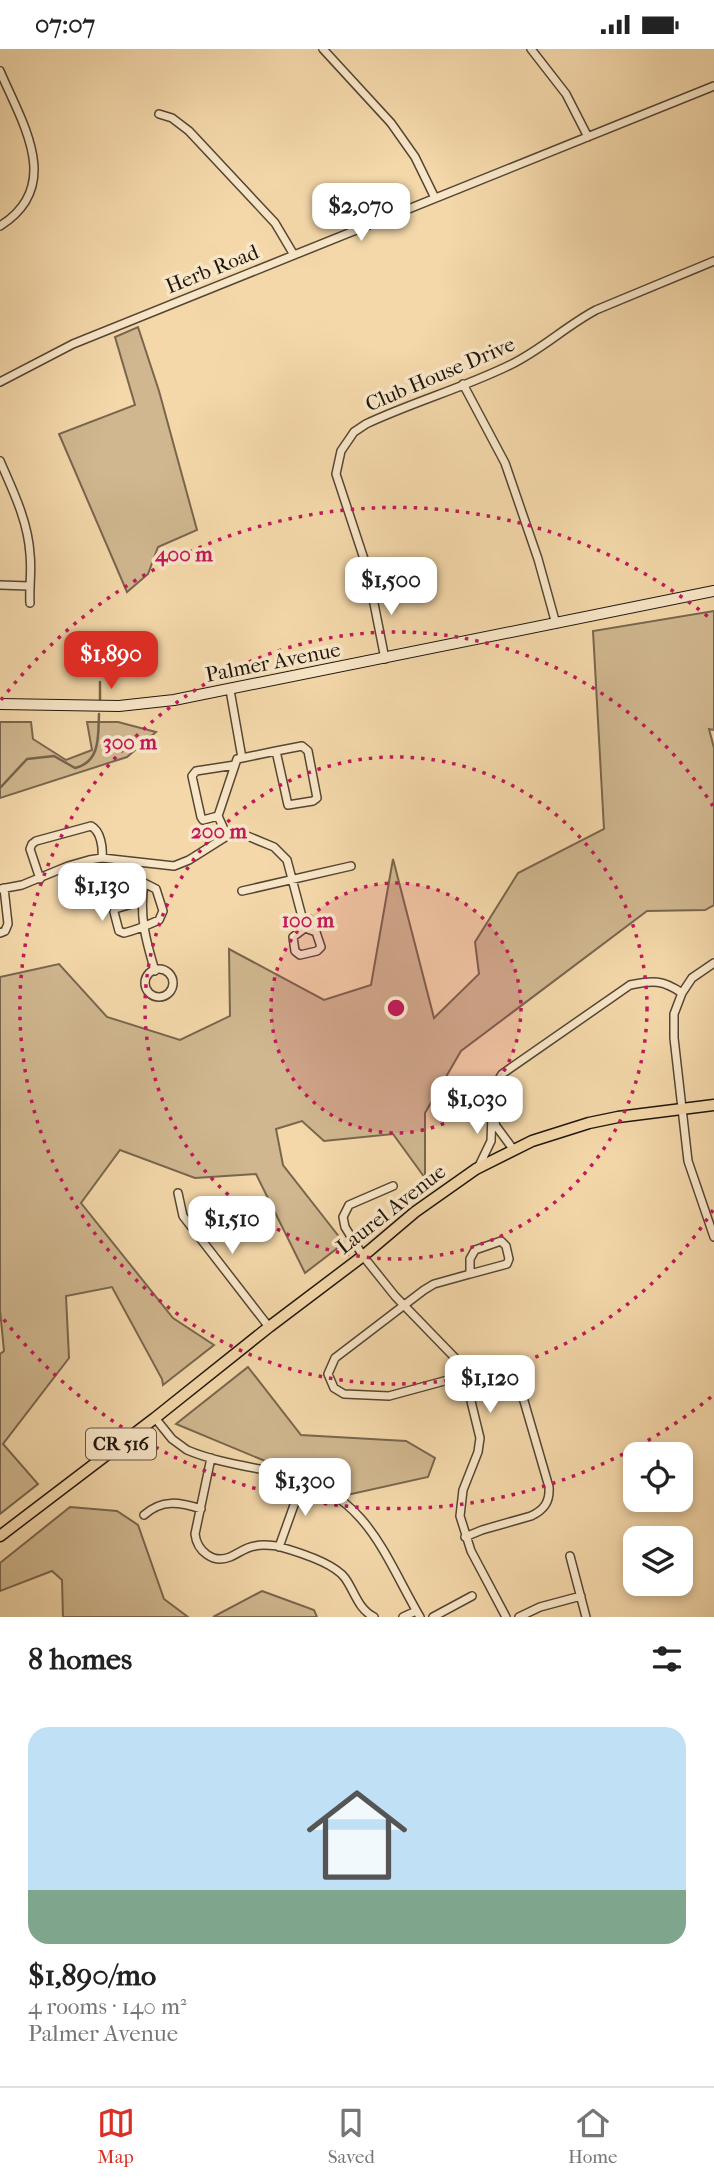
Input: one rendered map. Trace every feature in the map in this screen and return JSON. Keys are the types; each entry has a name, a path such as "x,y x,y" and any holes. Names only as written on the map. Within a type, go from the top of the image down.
{"main road":[{"name":"Laurel Avenue","path":"0,1536 363,1256 415,1212 478,1168 513,1149 553,1133 589,1123 714,1105"}],"street":[{"path":"323,49 397,131 415,157 435,198"},
{"path":"531,49 566,94 588,137"},
{"path":"0,71 30,141 35,166 30,194 16,213 0,226"},
{"name":"Herb Road","path":"0,382 73,344 714,86"},
{"path":"159,114 172,118 190,131 275,223 294,255"},
{"name":"Club House Drive","path":"385,659 367,568 336,474 339,456 347,440 366,423 532,354 580,318 596,310 714,261"},
{"path":"463,384 505,463 538,559 556,624"},
{"path":"0,461 28,537 31,555 30,603"},
{"path":"0,585 29,586"},
{"name":"Palmer Avenue","path":"0,704 139,705 230,690 714,591"},
{"path":"230,690 242,758"},
{"path":"227,836 218,816 237,759 275,751 305,747 317,798 288,805 275,751"},
{"path":"218,816 210,820 203,820 201,817 192,776 196,771 235,765"},
{"path":"40,879 30,849 36,841 91,826 97,830 103,849 102,858"},
{"path":"0,933 7,929 8,924 2,888 40,879 68,866 102,858 174,866 189,860 227,836 237,835 256,837 274,846 287,860 305,928"},
{"path":"242,891 351,866"},
{"path":"142,901 119,907 114,912 121,933 143,927 159,920 163,915 156,889 144,883 142,901 143,927 155,971"},
{"path":"305,928 316,932 321,947 317,951 300,955 293,937 305,928"},
{"path":"714,963 692,978 682,993 674,1014 684,1136 690,1169 714,1237"},
{"path":"478,1168 491,1142 493,1089 502,1074 631,985 648,981 668,983 682,993"},
{"path":"492,1108 496,1126 513,1149"},
{"path":"393,1186 349,1205 344,1217 345,1227 363,1256 404,1305 457,1359 480,1438 478,1452 465,1482 460,1516 466,1537 506,1617"},
{"path":"178,1193 183,1216 269,1327"},
{"path":"466,1537 539,1513 548,1502 550,1495 517,1377 511,1371 500,1367 485,1369 398,1395 344,1394 334,1388 328,1374 331,1362 429,1287 470,1275 507,1264 509,1259 504,1243 501,1241 475,1250 470,1259 470,1275"},
{"path":"155,1418 176,1443 187,1450 303,1480 340,1499 367,1524 381,1542 418,1614 403,1617"},
{"path":"211,1458 196,1527 196,1542 199,1548 209,1557 224,1559 255,1545 279,1547 335,1568 363,1609 374,1617"},
{"path":"279,1547 303,1480"},
{"path":"144,1515 154,1507 170,1503 201,1509"},
{"path":"570,1556 586,1617"},
{"path":"433,1617 472,1596"},
{"path":"519,1617 540,1607 580,1596"}],"shaded area":[{"path":"138,327 159,391 197,530 158,547 148,574 127,592 59,434 135,405 115,337"},
{"path":"714,611 714,730 709,729 714,748 714,905 705,910 647,911 461,1051 425,1113 425,1178 393,1134 324,1141 302,1121 276,1129 283,1165 344,1243 305,1273 256,1174 195,1178 120,1150 81,1203 173,1318 214,1345 163,1385 112,1287 66,1296 69,1358 3,1444 38,1484 0,1514 0,1354 4,1351 0,1310 0,977 59,964 107,1017 180,1040 230,1016 229,949 324,1000 371,985 393,859 434,1018 479,974 475,942 518,873 604,829 593,631"},
{"path":"0,722 31,722 33,739 66,760 92,750 87,722 118,722 156,732 127,757 0,798"},
{"path":"248,1367 301,1435 406,1441 435,1458 428,1477 347,1495 176,1424"},
{"path":"70,1507 117,1511 138,1525 164,1599 188,1617 63,1617 62,1580 52,1571 0,1591 0,1563"},
{"path":"262,1591 314,1610 317,1617 213,1617"}],"waterway":[{"path":"100,682 100,699"},
{"path":"0,788 27,759 54,756 75,768 90,760 98,739 99,714"}]}
